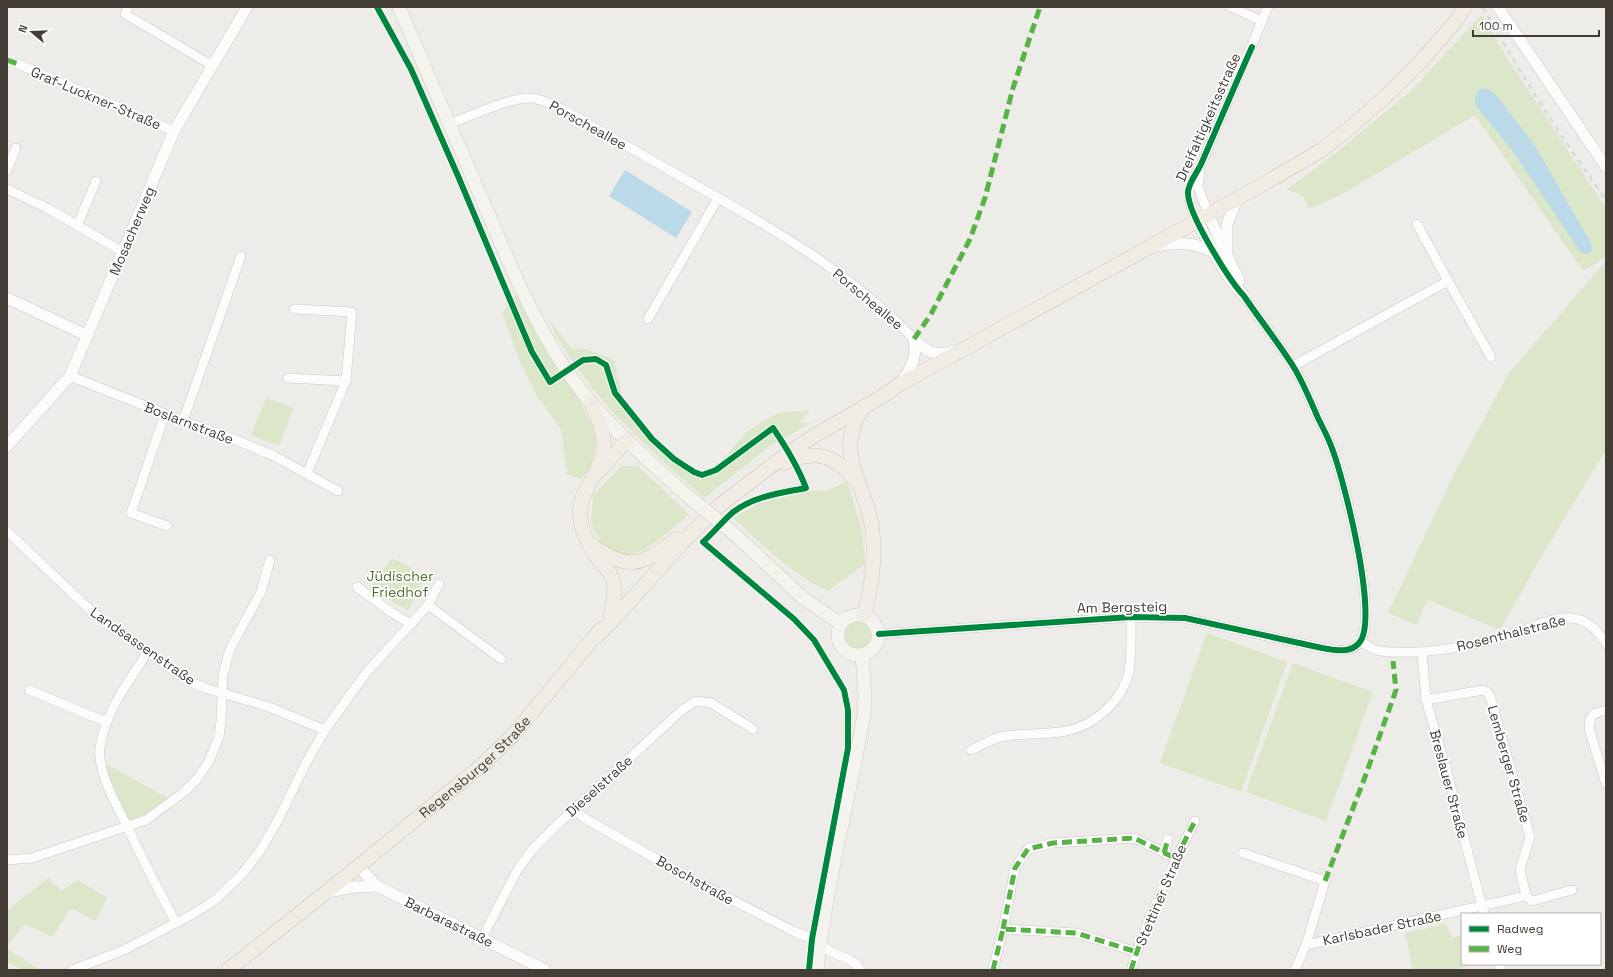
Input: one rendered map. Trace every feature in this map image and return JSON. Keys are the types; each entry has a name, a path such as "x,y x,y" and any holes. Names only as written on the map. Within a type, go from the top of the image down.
{"main road":[{"path":"399,7 513,271 533,315 557,356 591,403 627,440 683,492 732,532 803,598 841,624"},
{"path":"596,637 681,544 720,505 783,457 814,436 883,396 898,385 1237,199 1322,150 1387,96 1423,59 1455,22 1465,7"},
{"path":"588,543 614,559 622,562 634,562 646,559 657,553 688,529 714,504 758,467 812,431 879,392 898,385"},
{"path":"591,403 605,438 603,449 586,490 580,511 581,522 588,543 610,573 614,584 615,594 610,616"},
{"path":"864,615 872,582 872,527 868,506 853,468 850,446 851,436 856,421 865,407"},
{"path":"592,478 627,440"},
{"path":"753,479 789,461 808,455 826,456 839,463 860,486"},
{"name":"Regensburger Straße","path":"228,970 482,765 514,734 596,637 610,616 688,529"},
{"path":"854,615 864,615 872,620 877,626 879,634 876,645 872,650 862,656 853,655 842,648 839,642 838,635 841,624 854,615"},
{"path":"817,970 838,844 864,714 865,695 862,656"}],"street":[{"path":"128,7 125,14 213,66"},
{"name":"Mosacherweg","path":"7,446 70,376 174,131 248,7"},
{"path":"1230,7 1262,22"},
{"name":"Dreifaltigkeitsstraße","path":"1202,217 1189,203 1188,192 1190,185 1201,165 1268,7"},
{"path":"1498,7 1606,167"},
{"name":"Graf-Luckner-Straße","path":"18,64 174,131"},
{"name":"Porscheallee","path":"450,124 513,101 528,98 544,101 568,113 779,234 840,274 880,305 914,339"},
{"path":"7,170 16,148"},
{"name":"Dreifaltigkeitsstraße","path":"1201,165 1198,186 1202,217"},
{"path":"78,224 96,181"},
{"path":"7,189 78,224 123,252"},
{"path":"648,319 718,198"},
{"path":"1227,256 1227,224 1237,199"},
{"path":"1202,217 1214,252 1236,287 1244,296 1293,366 1333,449 1347,494 1356,535 1363,586 1365,628 1361,642"},
{"path":"1202,217 1227,256 1244,296"},
{"path":"1417,224 1491,357"},
{"path":"1148,248 1183,243 1204,247 1214,252"},
{"path":"183,421 241,256"},
{"path":"1293,366 1448,281"},
{"path":"7,298 88,336"},
{"path":"294,309 352,312 346,381 306,473"},
{"path":"914,339 921,346 936,354 966,348"},
{"path":"898,385 908,374 913,365 916,348 914,339"},
{"name":"Boslarnstraße","path":"70,376 272,455 338,491"},
{"path":"288,378 346,381"},
{"path":"165,414 131,513 167,526"},
{"name":"Landsassenstraße","path":"7,531 91,611 147,653 188,681 269,707 325,730"},
{"path":"7,860 32,858 146,820 184,792 197,779 209,761 219,737 223,675 230,648 260,592 270,560"},
{"path":"72,970 124,950 176,923 215,900 242,874 260,851 278,820 306,763 325,730 366,673 428,605 439,584"},
{"path":"357,587 391,612 411,624"},
{"path":"428,605 501,659"},
{"path":"971,750 1004,736 1066,732 1094,720 1106,710 1124,684 1129,671 1131,617"},
{"name":"Am Bergsteig","path":"879,634 1048,621 1131,617 1185,618 1322,648 1344,650 1353,649 1361,642"},
{"name":"Rosenthalstraße","path":"1361,642 1379,651 1422,652 1504,636 1554,620 1570,617 1582,620 1599,631 1606,644"},
{"name":"Breslauer Straße","path":"1422,652 1426,700 1445,765 1483,910"},
{"path":"147,653 111,709 106,722 100,748 100,760 116,804 148,872 176,923"},
{"path":"28,690 106,722"},
{"name":"Lemberger Straße","path":"1426,700 1483,690 1490,696 1530,837 1520,870 1526,896"},
{"name":"Dieselstraße","path":"482,938 518,869 532,850 558,824 682,710 696,701 710,703 753,729"},
{"path":"1606,710 1593,714 1590,720 1589,728 1606,784"},
{"name":"Boschstraße","path":"575,810 584,818 695,881 792,931 812,939 820,945 850,960 857,965 860,970"},
{"name":"Stettiner Straße","path":"1131,970 1175,858 1195,821"},
{"path":"993,970 1015,868 1028,849 1053,843 1134,838 1175,858"},
{"path":"1164,853 1168,839"},
{"path":"1243,853 1325,881 1306,945 1295,970"},
{"name":"Barbarastraße","path":"358,866 377,886 545,970"},
{"path":"326,892 354,887 377,886"},
{"path":"1483,910 1526,896 1532,901 1572,890"},
{"name":"Karlsbader Straße","path":"1466,913 1483,910"},
{"name":"Karlsbader Straße","path":"1306,945 1361,932 1461,914"},
{"path":"1003,929 1076,933 1137,952"}],"green space":[{"path":"1481,15 1513,67 1606,208 1606,259 1605,258 1583,271 1475,115 1346,192 1310,209 1301,194 1286,190 1337,152 1411,91"},
{"path":"1605,262 1606,450 1544,552 1500,630 1428,600 1417,625 1388,613 1454,474 1509,373"},
{"path":"516,295 578,397 597,436 591,466 581,479 567,474 561,429 537,396 521,364 502,313"},
{"path":"550,321 571,348 587,349 614,360 626,414 646,438 700,480 725,457 747,431 778,413 810,410 799,423 811,423 770,446 704,498 634,433 601,398 562,346"},
{"path":"266,398 294,408 279,446 251,435"},
{"path":"622,466 638,466 689,514 665,535 644,550 623,556 602,546 591,523 593,495"},
{"path":"847,481 862,530 865,564 828,591 790,568 733,518 759,503 811,491 827,491"},
{"name":"Jüdischer Friedhof","path":"392,558 426,576 408,611 370,588"},
{"path":"858,619 869,623 873,634 869,645 858,649 847,645 843,634 847,623"},
{"path":"1207,633 1287,662 1241,792 1160,763"},
{"path":"1293,663 1373,692 1326,821 1246,792"},
{"path":"103,762 171,800 145,819 127,825"},
{"path":"48,878 61,891 78,880 107,898 96,921 71,908 52,937 24,924 7,947 7,911"},
{"path":"1446,924 1452,938 1461,935 1461,965 1470,966 1451,970 1413,970 1405,933"},
{"path":"7,949 39,969 22,970 7,962"}],"water":[{"path":"1480,89 1488,89 1498,97 1535,146 1591,243 1592,250 1588,254 1581,253 1514,153 1477,107 1475,98"},
{"path":"625,170 692,212 676,238 609,196"}],"railway":[{"path":"1483,7 1542,105 1606,200"}],"marked path":[{"path":"914,339 931,314 970,239 985,198 1013,88 1040,7"},
{"path":"7,60 18,64"},
{"path":"1325,881 1365,777 1396,690 1393,661"},
{"path":"1131,970 1144,932 1160,894 1195,821"},
{"path":"1003,929 1015,868 1028,849 1053,843 1134,838 1175,858"},
{"path":"1164,853 1168,839"},
{"path":"993,970 1003,929 1076,933 1137,952"}],"cycle path":[{"path":"377,7 411,69 532,352 550,382 583,360 596,359 606,365 615,393 652,439 674,459 694,472 702,475 716,470 773,428 783,442 803,480 806,488 768,496 740,507 728,516 703,542 794,619 814,640 844,690 848,710 848,748 812,939 809,970"},
{"path":"879,634 1131,617 1185,618 1332,650 1351,649 1359,643 1364,629 1365,608 1363,580 1352,519 1345,490 1331,447 1297,372 1219,262 1201,230 1194,215 1188,192 1190,184 1202,162 1252,47"}]}
